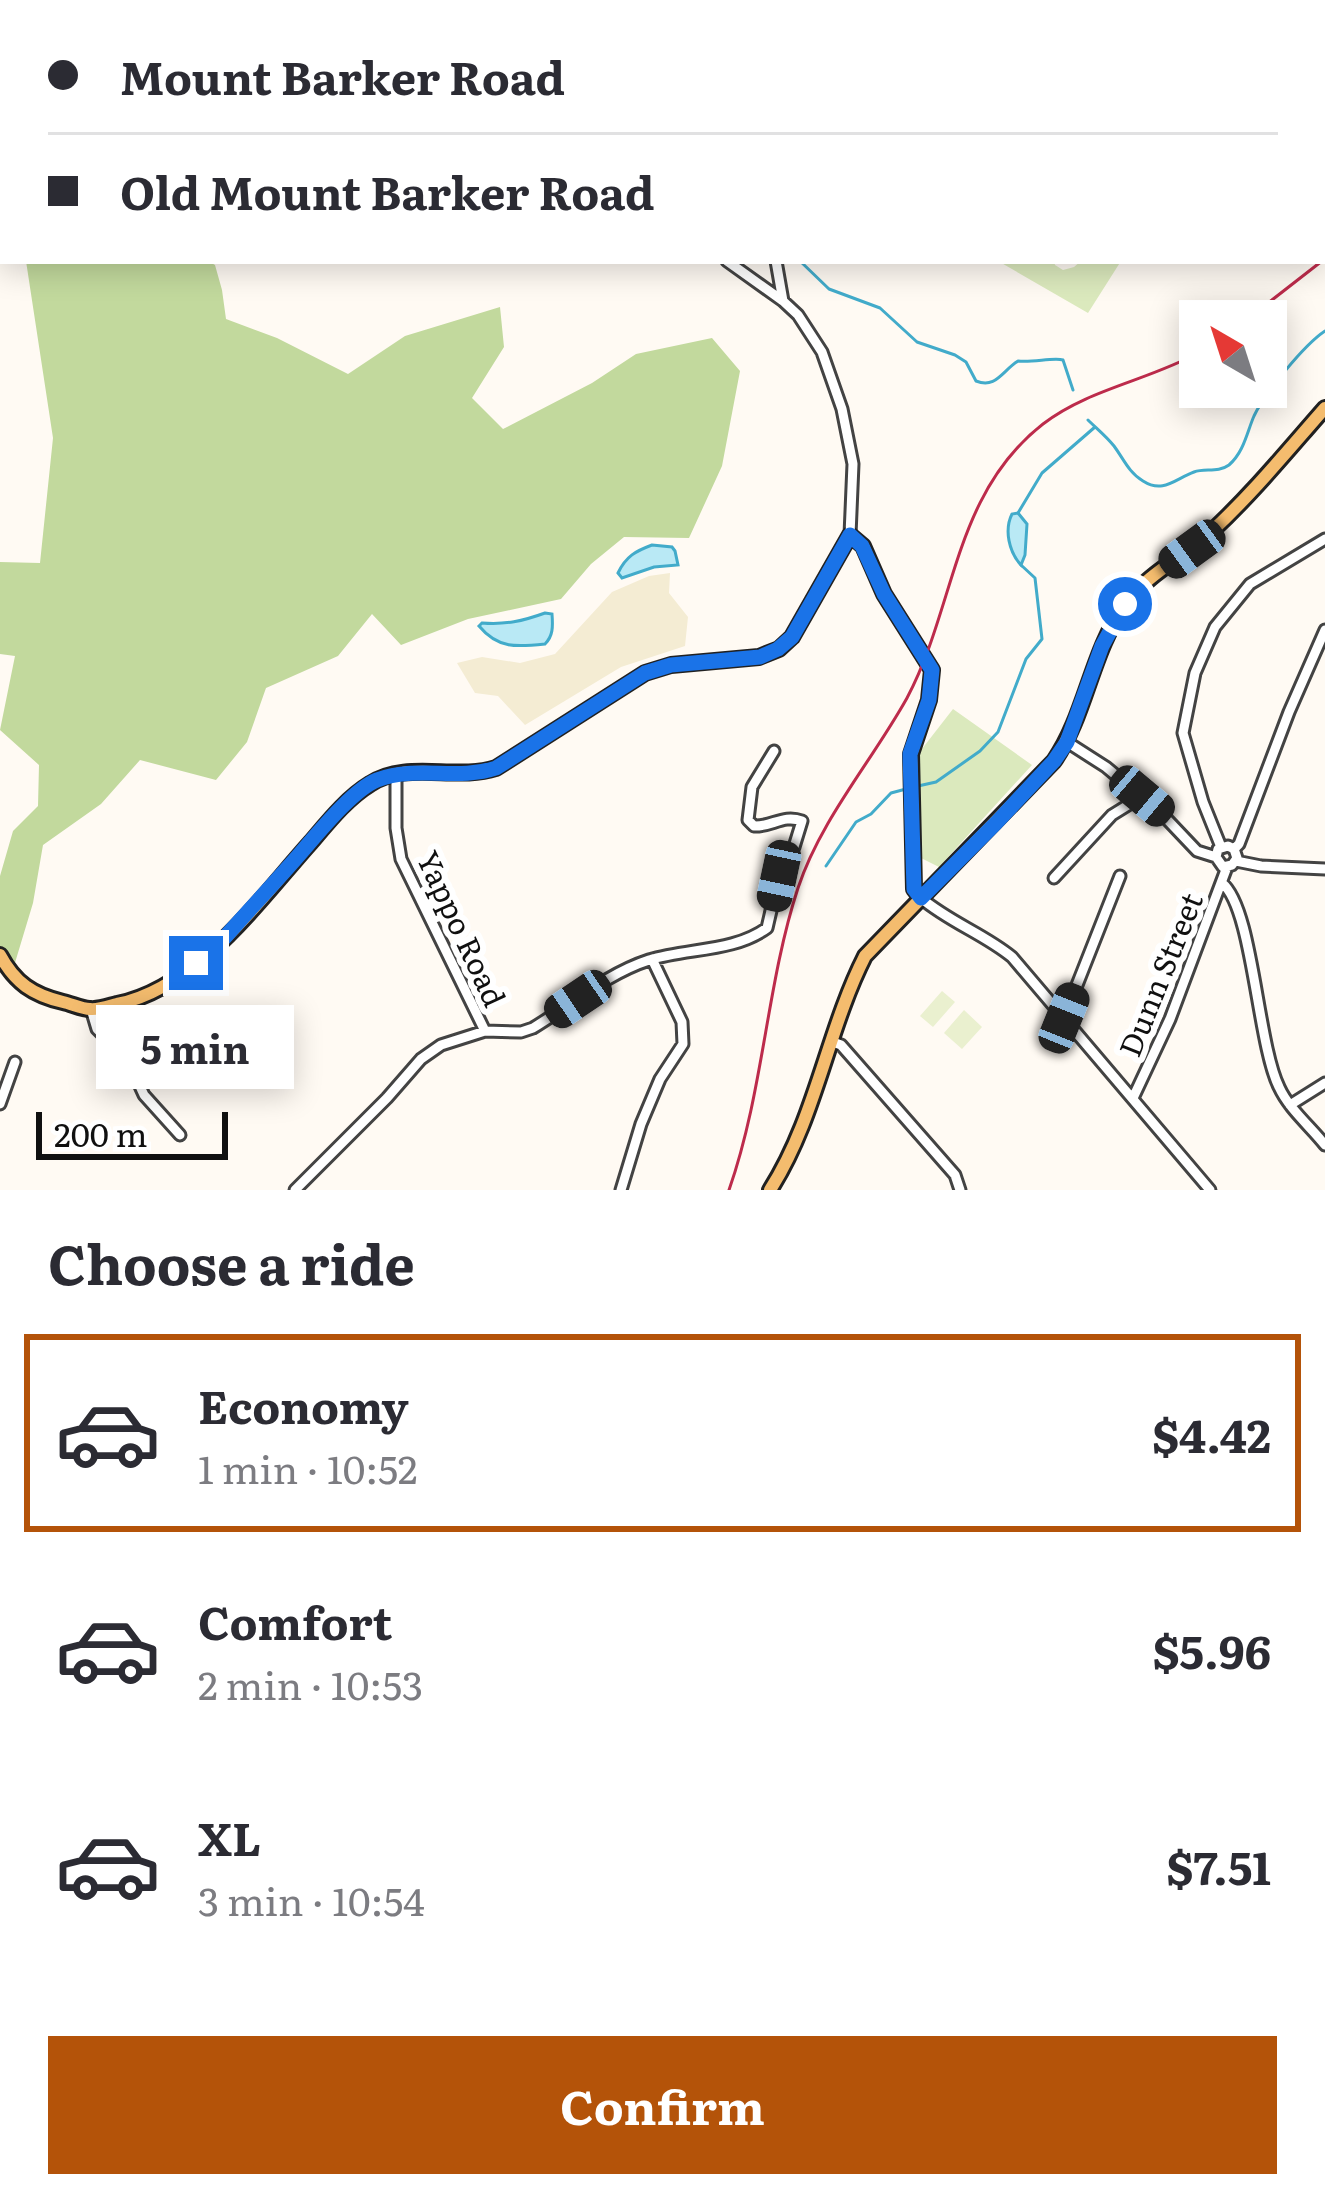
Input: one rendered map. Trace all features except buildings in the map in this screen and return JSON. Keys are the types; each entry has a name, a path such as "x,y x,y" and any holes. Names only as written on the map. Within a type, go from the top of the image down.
{"main road":[{"path":"770,1190 812,1105 852,982 866,956 1054,761 1067,742 1102,646 1125,604 1141,585 1215,528 1325,408"},
{"path":"0,955 11,976 36,994 91,1010 133,1001 176,980 217,946 334,815 372,782 396,775 477,774 496,768 645,673 671,665 760,657 778,649 792,637 850,535 862,546 884,594 932,670 929,700 910,754 914,889 921,898"}],"street":[{"path":"731,264 798,315 822,352 842,409 853,464 850,535"},
{"path":"777,264 783,301"},
{"path":"1227,856 1202,802 1183,734 1195,673 1215,627 1250,584 1325,539"},
{"name":"Dunn Street","path":"1133,1098 1222,883 1227,856 1239,844 1325,630"},
{"path":"1067,742 1142,796 1197,851 1261,866 1325,868"},
{"path":"296,1190 421,1059 441,1045 485,1031 533,1028 601,983 652,959 751,940 767,928 779,876 802,821 781,819 763,827 748,820 752,787 774,751"},
{"name":"Yappo Road","path":"396,775 401,859 485,1031"},
{"path":"1054,878 1112,814 1142,796"},
{"path":"1064,1018 1120,876"},
{"path":"1222,883 1234,896 1277,1084 1325,1145"},
{"path":"921,898 1012,957 1206,1189"},
{"path":"621,1190 640,1124 660,1079 683,1044 682,1022 652,959"},
{"path":"91,1010 97,1029 128,1060 144,1095 180,1136"},
{"path":"833,1042 841,1045 955,1175 960,1190"},
{"path":"0,1104 15,1062"},
{"path":"1290,1105 1325,1083"}],"shaded area":[{"path":"670,573 669,593 688,617 685,646 621,667 525,725 498,696 475,693 457,663 482,657 520,663 555,654 612,592 649,576"}],"green space":[{"path":"26,264 213,264 226,319 277,338 348,374 405,336 500,307 504,347 472,398 503,429 592,383 636,354 712,338 740,371 722,466 689,538 624,537 591,564 561,599 468,619 401,645 372,614 338,656 266,688 247,742 216,780 140,760 101,804 43,845 33,903 11,976 0,955 0,876 13,831 38,806 39,765 0,730 15,656 0,654 0,562 40,563 53,438"},
{"path":"1003,264 1055,264 1063,270 1078,264 1119,264 1088,313"},
{"path":"953,709 1032,765 939,867 921,858 918,754"},
{"path":"942,991 955,1002 933,1027 920,1016"},
{"path":"964,1010 982,1027 962,1049 944,1033"}],"water":[{"path":"1018,513 1027,524 1021,565 1008,534 1012,514"},
{"path":"652,545 672,547 678,565 622,578 618,573 628,558"},
{"path":"552,614 552,623 545,644 509,645 479,626 514,622"}],"waterway":[{"path":"803,264 829,289 880,308 917,342 966,362 976,381 994,381 1018,361 1059,359 1073,390"},
{"path":"1088,420 1134,474 1150,485 1163,486 1194,472 1225,467 1238,454 1254,416 1276,383 1325,331"},
{"path":"1018,513 1042,473 1095,427"},
{"path":"918,786 936,782 998,732 1026,659 1042,639 1035,578 1021,565"},
{"path":"826,866 856,822 891,793 906,789"}],"railway":[{"path":"1272,300 1318,264"},
{"path":"729,1190 798,888 833,814 907,698 973,517 991,483 1013,452 1061,412 1179,362"}],"route":[{"path":"196,963 217,946 334,815 372,782 396,775 477,774 496,768 645,673 671,665 760,657 778,649 792,637 850,535 862,546 884,594 932,670 929,700 910,754 914,889 921,898 1054,761 1067,742 1102,646 1125,604"}]}
